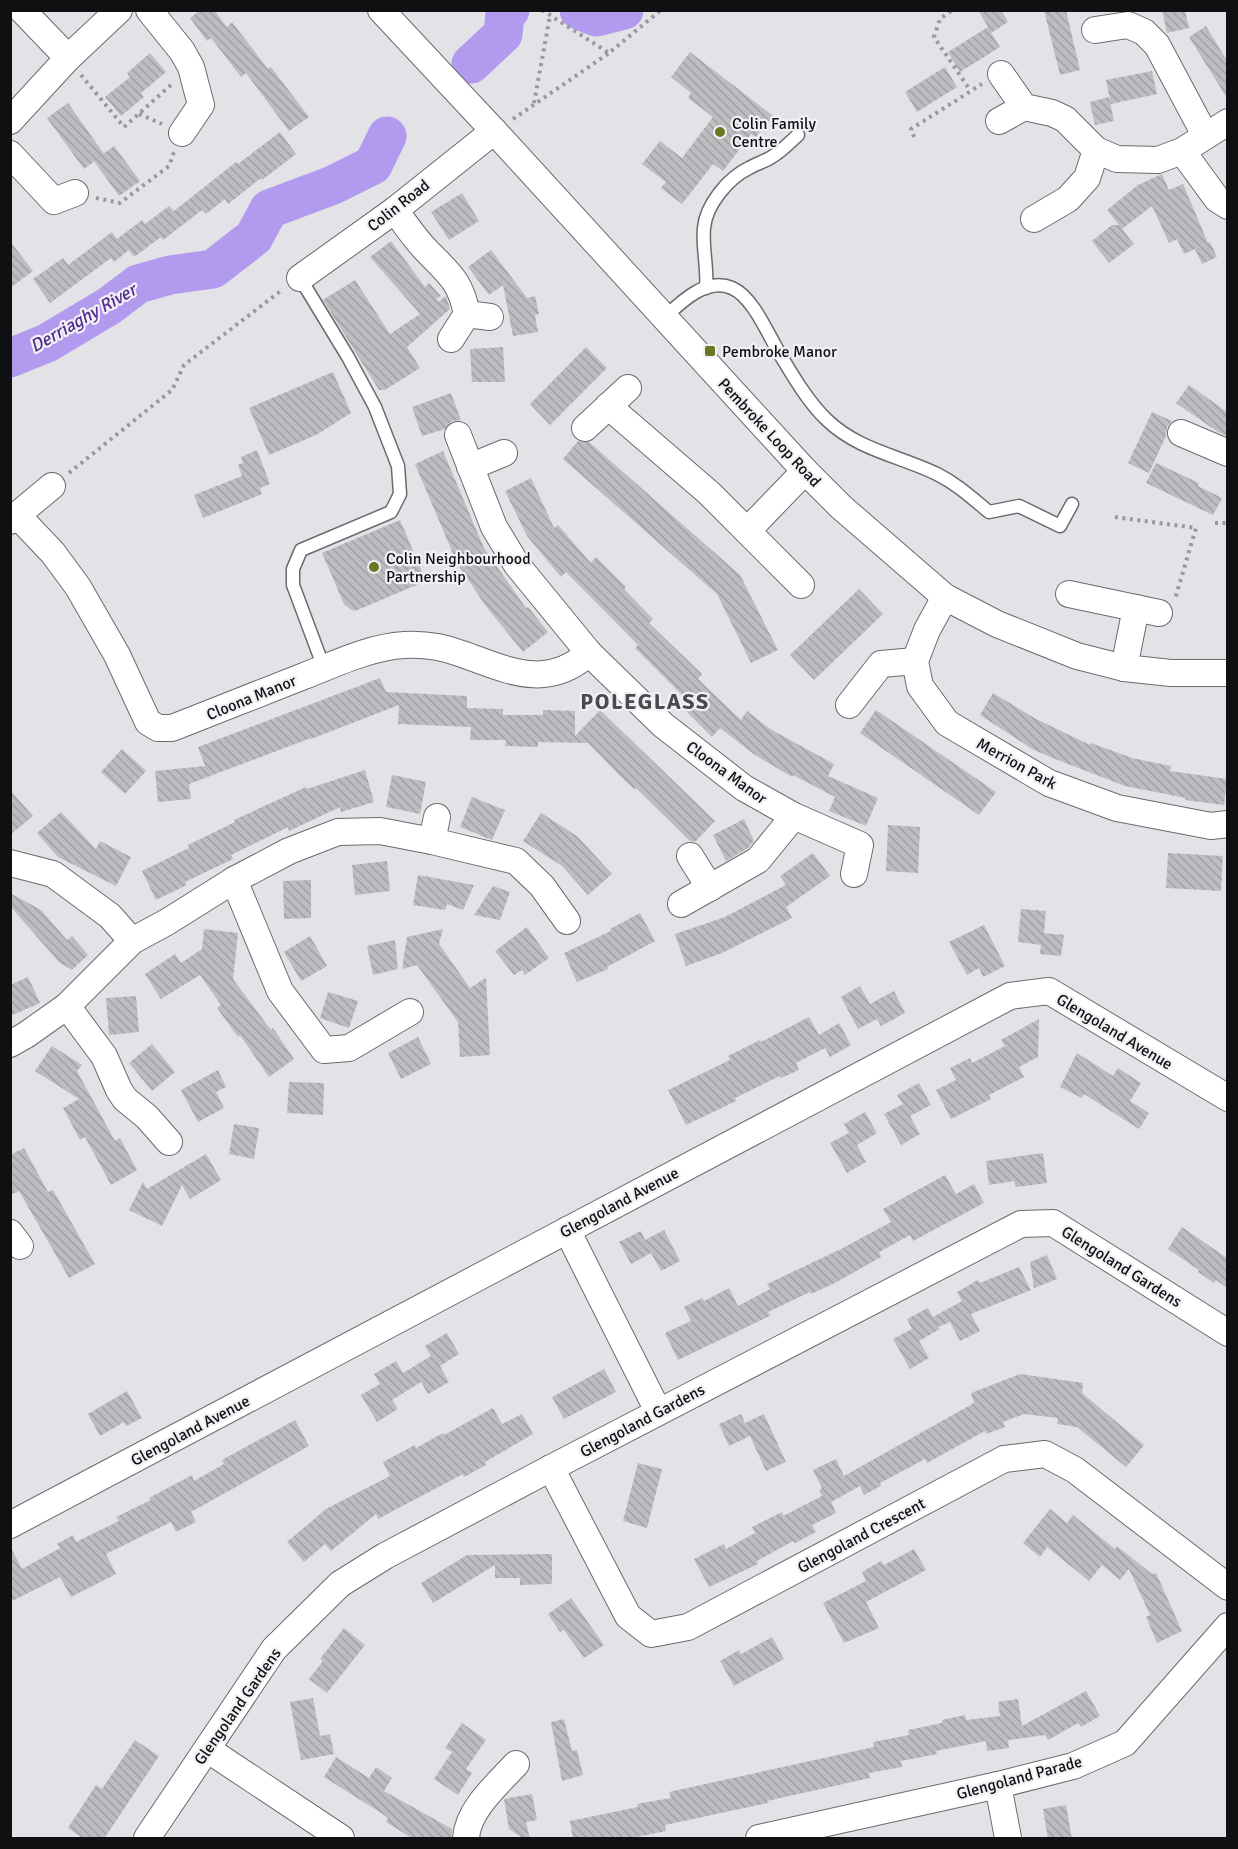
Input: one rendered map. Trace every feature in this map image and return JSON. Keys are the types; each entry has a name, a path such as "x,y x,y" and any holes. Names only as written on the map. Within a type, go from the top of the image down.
{"street":[{"path":"22,10 68,58"},
{"path":"10,121 68,58 119,10"},
{"path":"149,10 182,51 191,67 201,105 182,133"},
{"name":"Pembroke Loop Road","path":"381,10 502,126 664,318 805,471 841,507 945,597 996,624 1077,656 1124,668 1179,673 1227,673"},
{"path":"1095,30 1128,25 1144,32 1156,45 1204,135"},
{"path":"1001,74 1024,106 1065,119 1096,150 1117,159 1158,160 1182,151 1227,122"},
{"path":"999,121 1024,106"},
{"name":"Colin Road","path":"300,278 395,210 502,126"},
{"path":"1034,219 1068,199 1087,178 1096,150"},
{"path":"1182,151 1217,199 1227,206"},
{"path":"10,154 54,201 75,193"},
{"path":"395,210 428,253 443,265 478,315 451,339"},
{"path":"585,428 628,388"},
{"path":"608,406 709,493 801,585"},
{"path":"1181,433 1227,453"},
{"name":"Cloona Manor","path":"458,435 494,527 517,565 590,653 663,725 744,788 794,816 860,844 854,874"},
{"path":"470,467 504,453"},
{"path":"747,531 805,471"},
{"path":"14,518 52,486"},
{"name":"Cloona Manor","path":"14,518 53,553 78,587 112,646 148,722 158,728 172,728 324,668 366,653 403,645 435,646 513,672 533,674 554,673 590,653"},
{"path":"1069,594 1147,611 1124,668"},
{"path":"849,705 881,664 915,661 927,630 945,597"},
{"name":"Merrion Park","path":"915,661 920,686 947,723 1049,783 1118,808 1211,826 1227,824"},
{"path":"681,904 759,860 794,816"},
{"path":"10,1044 67,1006 132,941 234,880 289,851 338,832 434,829 516,861 542,886 567,921"},
{"path":"690,856 710,888"},
{"path":"10,863 53,874 110,916 132,941"},
{"path":"234,880 279,991 324,1050 349,1048 410,1012"},
{"name":"Glengoland Avenue","path":"10,1525 1010,996 1049,992 1227,1098"},
{"path":"67,1006 104,1056 118,1090 169,1142"},
{"name":"Glengoland Gardens","path":"147,1839 274,1649 340,1584 385,1556 658,1411 1021,1224 1053,1222 1227,1333"},
{"path":"567,1230 658,1411"},
{"name":"Glengoland Crescent","path":"551,1468 628,1616 651,1634 688,1627 1004,1459 1045,1454 1075,1470 1227,1587"},
{"name":"Glengoland Parade","path":"759,1839 1073,1766 1125,1743 1227,1626"},
{"path":"207,1749 341,1839"},
{"path":"466,1839 467,1827 479,1806 516,1764"},
{"path":"998,1785 1008,1839"}],"lane":[{"path":"706,288 704,227 708,211 736,176 749,167 768,160 798,135"},
{"path":"300,278 375,407 398,466 400,494 391,512 301,550 293,568 293,585 324,668"},
{"path":"664,318 687,298 706,288 731,287 744,295 757,311 779,353 805,393 826,419 848,438 936,474 962,489 989,512 1019,506 1060,526 1072,504"}],"path":[{"path":"542,10 609,53"},
{"path":"502,126 609,53 660,10"},
{"path":"951,10 940,19 934,37 970,90"},
{"path":"534,103 550,16"},
{"path":"68,58 124,127 191,67"},
{"path":"914,137 911,129 970,90 1001,74"},
{"path":"75,193 120,203 169,166 182,133 139,114"},
{"path":"52,486 172,390 184,365 300,278"},
{"path":"1114,517 1196,528 1174,601 1147,611"},
{"path":"1215,523 1227,523"}],"building":[{"path":"200,10 214,10 227,27 232,22 268,69 271,67 309,117 289,131 246,73 241,77 211,38 207,41 190,18"},
{"path":"978,10 1001,10 1008,22 991,33 1000,47 960,72 948,52 988,27"},
{"path":"1044,10 1066,10 1080,70 1060,75"},
{"path":"1162,10 1185,10 1189,28 1167,33"},
{"path":"1206,26 1227,61 1227,98 1189,37"},
{"name":"Colin Family Centre","path":"690,52 773,116 756,137 751,134 723,171 713,164 682,204 661,188 666,182 642,164 660,141 682,158 713,117 688,98 691,93 671,77"},
{"path":"150,53 166,72 141,93 144,97 121,116 105,97 130,77 127,73"},
{"path":"945,67 957,87 917,112 905,92"},
{"path":"1152,71 1157,94 1111,104 1106,80"},
{"path":"1109,97 1114,121 1095,125 1090,102"},
{"path":"68,103 104,154 84,169 47,118"},
{"path":"280,132 296,154 228,204 225,199 206,214 202,210 163,240 161,237 134,257 129,250 114,262 111,258 50,303 33,279 63,258 68,265 112,232 117,239 142,220 145,224 169,206 174,211 236,162 238,164"},
{"path":"114,146 140,181 119,196 94,161"},
{"path":"1162,174 1169,190 1183,184 1208,243 1184,254 1177,239 1169,243 1152,206 1122,229 1134,244 1109,263 1092,241 1112,225 1119,225 1107,210 1138,185"},
{"path":"462,193 479,221 449,240 431,212"},
{"path":"10,241 33,271 10,288"},
{"path":"391,241 425,287 429,283 441,296 436,299 438,302 446,296 450,309 407,347 420,368 385,390 379,390 323,300 355,280 390,334 420,314 370,257"},
{"path":"1210,242 1217,257 1202,264 1195,249"},
{"path":"491,250 527,298 535,296 539,314 535,315 538,332 513,336 503,285 489,295 468,267"},
{"path":"503,347 505,382 472,382 470,349"},
{"path":"586,347 607,368 550,425 530,404"},
{"path":"333,372 351,413 316,435 269,455 249,408"},
{"path":"1189,385 1227,412 1227,436 1176,403"},
{"path":"451,393 461,420 452,421 445,429 422,436 412,407"},
{"path":"1152,412 1172,421 1167,427 1166,436 1149,473 1128,463"},
{"path":"578,441 589,442 740,575 778,650 751,663 717,594 563,459"},
{"path":"257,450 270,484 260,488 262,494 203,518 194,495 242,476 238,465 243,463 241,457"},
{"path":"443,451 484,548 526,608 528,607 548,632 523,652 485,605 457,563 415,464"},
{"path":"1156,463 1199,483 1198,486 1222,498 1213,515 1146,483"},
{"path":"531,478 554,528 558,525 591,563 596,557 626,587 624,589 653,619 649,623 702,674 698,679 741,720 747,711 770,729 834,764 828,776 878,798 866,826 829,811 835,797 793,775 792,777 755,755 720,728 712,737 685,710 691,704 635,648 638,645 566,572 561,577 527,536 505,491"},
{"name":"Colin Neighbourhood Partnership","path":"400,520 426,581 355,611 350,609 344,604 322,553"},
{"path":"859,589 883,614 814,680 790,655"},
{"path":"380,678 386,692 467,696 467,708 503,709 503,715 543,715 543,710 575,711 575,736 600,710 715,821 695,842 690,841 588,743 538,742 538,747 505,746 506,740 470,740 471,727 398,724 399,705 189,784 191,799 158,802 155,771 205,766 198,747"},
{"path":"993,693 1036,719 1090,745 1091,743 1132,758 1171,766 1170,771 1227,779 1224,805 1185,800 1186,798 1125,786 1032,749 980,715"},
{"path":"876,710 996,792 979,815 860,733"},
{"path":"122,749 146,771 125,794 101,772"},
{"path":"365,770 374,802 341,812 340,807 289,831 288,827 231,855 233,859 185,882 187,885 156,900 142,871 189,848 188,845 235,822 234,820 306,787 307,789"},
{"path":"392,775 426,782 420,814 386,807"},
{"path":"10,790 33,816 10,835"},
{"path":"472,797 505,810 492,840 460,827"},
{"path":"61,812 96,849 100,841 131,857 116,886 58,857 37,833"},
{"path":"541,813 577,836 612,874 588,895 562,866 523,841"},
{"path":"744,819 754,841 748,848 726,861 713,835"},
{"path":"888,825 920,827 918,873 886,871"},
{"path":"813,853 830,876 786,907 792,918 722,953 686,966 675,934 725,917 786,885 780,876"},
{"path":"1168,853 1223,856 1221,891 1166,888"},
{"path":"387,861 390,891 355,895 352,865"},
{"path":"418,875 474,885 463,910 447,904 445,910 413,905"},
{"path":"311,880 311,918 284,919 283,881"},
{"path":"493,886 510,892 500,920 474,915"},
{"path":"10,893 41,910 67,940 72,936 88,955 72,970 59,962 10,906"},
{"path":"1021,909 1046,911 1044,933 1064,935 1061,956 1040,954 1041,945 1018,942"},
{"path":"640,913 655,941 607,967 608,969 577,982 564,953 611,931 610,929"},
{"path":"984,925 1005,966 983,977 979,968 967,975 949,942"},
{"path":"527,927 549,958 525,975 522,970 514,975 495,951"},
{"path":"204,929 238,933 233,979 271,1030 273,1028 294,1059 269,1077 240,1035 238,1037 217,1008 221,1005 200,975 161,999 145,974 175,954 181,963 202,949"},
{"path":"443,929 439,944 470,988 486,978 490,1055 460,1057 458,1022 417,965 402,969 407,937"},
{"path":"310,936 327,966 301,981 284,952"},
{"path":"395,940 398,969 373,975 367,946"},
{"path":"28,977 40,1003 10,1016 10,985"},
{"path":"860,986 870,1004 894,991 905,1013 881,1026 877,1019 858,1029 841,997"},
{"path":"328,992 358,1001 349,1028 320,1018"},
{"path":"136,996 139,1032 109,1035 106,998"},
{"path":"809,1017 819,1035 839,1023 851,1045 830,1057 825,1048 796,1063 799,1070 781,1078 780,1076 735,1098 736,1101 686,1125 668,1090 730,1060 728,1056"},
{"path":"1039,1019 1038,1057 1019,1067 1024,1077 989,1095 991,1099 951,1119 936,1090 956,1080 950,1068 970,1058 972,1063 1005,1046 1001,1040"},
{"path":"418,1037 431,1064 401,1079 388,1053"},
{"path":"152,1044 175,1072 152,1091 129,1063"},
{"path":"52,1046 82,1065 77,1071 115,1141 120,1138 137,1170 111,1185 85,1137 80,1140 63,1108 79,1099 35,1071"},
{"path":"1077,1053 1113,1076 1118,1068 1141,1083 1130,1101 1149,1113 1139,1129 1084,1094 1082,1098 1060,1087"},
{"path":"218,1070 226,1087 216,1092 224,1108 198,1122 181,1090"},
{"path":"289,1082 324,1083 323,1115 287,1113"},
{"path":"919,1083 931,1105 910,1116 920,1134 901,1145 884,1114 903,1104 897,1095"},
{"path":"865,1112 877,1133 857,1145 866,1162 847,1173 830,1143 849,1133 844,1124"},
{"path":"234,1124 259,1128 254,1159 229,1154"},
{"path":"24,1148 48,1192 53,1190 95,1264 69,1278 19,1191 10,1195 10,1155"},
{"path":"1043,1153 1047,1183 1016,1187 1014,1181 989,1185 986,1161"},
{"path":"206,1154 221,1180 190,1199 182,1185 162,1226 129,1210 143,1182 147,1189"},
{"path":"945,1175 956,1194 974,1184 984,1203 913,1241 910,1235 879,1252 881,1257 835,1283 768,1312 770,1316 678,1360 665,1333 691,1321 684,1307 702,1298 704,1301 729,1288 738,1306 770,1289 767,1284 891,1222 883,1209"},
{"path":"1182,1227 1227,1258 1227,1288 1216,1280 1214,1283 1168,1249"},
{"path":"664,1230 680,1261 661,1271 651,1253 631,1264 619,1242 641,1231 645,1240"},
{"path":"1047,1255 1057,1279 1034,1288 1030,1262"},
{"path":"1019,1267 1031,1290 971,1314 980,1331 960,1341 950,1322 938,1327 940,1329 919,1341 929,1358 910,1369 893,1339 912,1329 907,1319 928,1308 933,1317 962,1301 957,1292 978,1280 980,1283"},
{"path":"447,1333 459,1354 440,1366 449,1382 428,1394 421,1382 392,1400 398,1409 377,1422 361,1395 380,1384 374,1374 396,1361 403,1373 431,1356 425,1346"},
{"path":"604,1369 616,1392 564,1419 552,1397"},
{"path":"1020,1374 1083,1383 1082,1393 1144,1445 1126,1467 1077,1427 1057,1424 1058,1418 1024,1414 1003,1422 1005,1427 986,1434 985,1431 927,1463 925,1459 880,1483 881,1486 864,1495 860,1486 831,1502 836,1513 812,1525 816,1532 795,1543 793,1541 757,1561 758,1564 709,1587 694,1559 724,1544 726,1549 755,1533 752,1527 782,1512 783,1516 822,1496 819,1490 822,1488 813,1470 836,1459 844,1476 974,1403 971,1393"},
{"path":"127,1391 142,1418 126,1426 124,1422 100,1436 88,1414"},
{"path":"493,1408 502,1424 522,1414 533,1434 464,1477 463,1474 378,1519 376,1514 331,1551 325,1544 304,1562 287,1542 326,1509 390,1476 383,1462 415,1445 416,1448 443,1433 444,1435"},
{"path":"741,1414 745,1423 764,1414 786,1462 766,1471 750,1436 729,1446 719,1424"},
{"path":"295,1420 309,1446 191,1512 196,1522 176,1532 171,1522 106,1554 116,1574 71,1597 60,1577 10,1602 10,1546 22,1569 60,1548 57,1544 73,1535 76,1542 119,1521 116,1517 151,1500 149,1498 192,1475 194,1481 224,1464 222,1460"},
{"path":"638,1463 662,1469 647,1528 623,1521"},
{"path":"1050,1509 1067,1523 1073,1515 1115,1549 1117,1546 1152,1574 1156,1573 1182,1631 1157,1643 1146,1617 1150,1615 1129,1569 1120,1580 1102,1565 1089,1581 1047,1547 1040,1557 1023,1543"},
{"path":"914,1549 926,1570 866,1602 879,1628 844,1643 823,1603 866,1581 862,1572 881,1561 884,1565"},
{"path":"552,1554 552,1584 520,1585 520,1578 495,1578 495,1565 433,1603 421,1583 467,1555"},
{"path":"571,1598 604,1645 584,1658 564,1630 560,1632 548,1614"},
{"path":"344,1628 365,1645 327,1693 309,1679 323,1661 320,1659"},
{"path":"772,1637 784,1659 734,1686 720,1661 739,1650 741,1654"},
{"path":"1086,1691 1100,1716 1081,1727 1078,1723 1048,1740 1045,1735 1008,1740 1009,1748 987,1751 986,1741 936,1751 937,1754 901,1761 902,1767 869,1773 870,1778 665,1825 666,1831 626,1839 573,1839 570,1821 671,1798 669,1792 874,1747 873,1742 909,1735 908,1730 942,1723 942,1720 965,1715 966,1720 1000,1716 998,1702 1018,1699 1022,1726"},
{"path":"313,1698 320,1736 330,1734 334,1754 301,1760 290,1702"},
{"path":"564,1719 572,1751 577,1750 583,1775 562,1781 551,1722"},
{"path":"462,1723 486,1740 466,1769 472,1773 458,1795 434,1779 452,1752 445,1748"},
{"path":"135,1740 159,1756 104,1839 84,1839 68,1828 96,1785 102,1789"},
{"path":"336,1757 369,1778 376,1767 392,1778 384,1791 452,1829 451,1839 413,1839 386,1822 388,1818 324,1777"},
{"path":"532,1794 537,1820 526,1822 530,1839 524,1839 509,1829 504,1799"},
{"path":"1066,1805 1072,1839 1048,1839 1043,1809"}],"waterway":[{"name":"Derriaghy River","path":"471,64 503,34 505,14 510,10"},
{"name":"Derriaghy River","path":"579,10 596,17 624,10"},
{"name":"Derriaghy River","path":"10,358 47,343 109,306 138,284 170,275 213,269 254,237 269,209 333,185 373,165 387,136"}],"place":[{"name":"Colin Family Centre","path":"720,132"},
{"name":"Pembroke Manor","path":"710,351"},
{"name":"Colin Neighbourhood Partnership","path":"374,567"}],"district":[{"name":"POLEGLASS","path":"645,701"}]}
